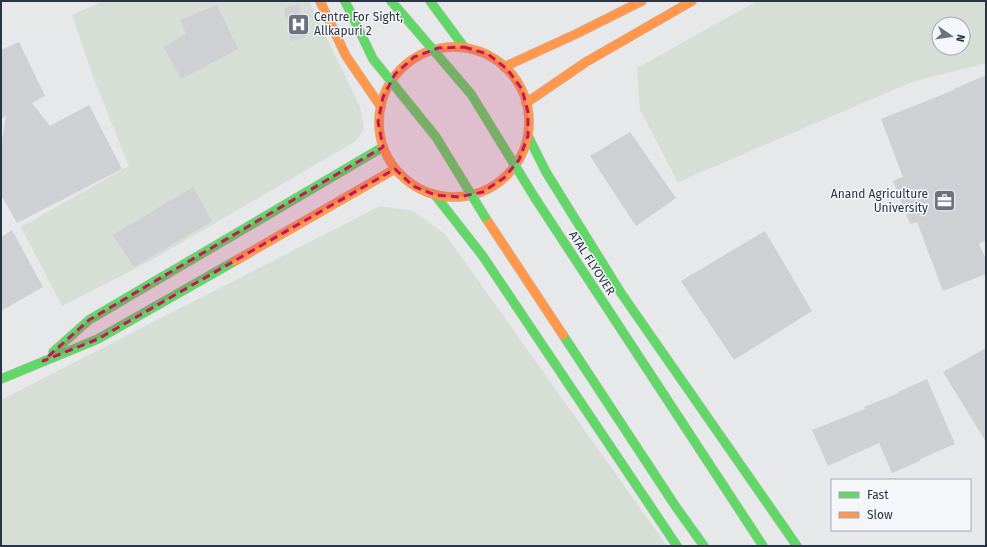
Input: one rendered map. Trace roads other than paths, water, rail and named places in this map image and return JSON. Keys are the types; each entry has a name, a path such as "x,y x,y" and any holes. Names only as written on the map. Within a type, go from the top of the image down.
{"main road":[{"path":"320,1 346,56 381,108"},
{"path":"345,1 373,59 436,137 485,217 676,507 704,546"},
{"name":"ATAL FLYOVER","path":"391,1 471,94 574,260 763,546"},
{"path":"430,1 464,47"},
{"path":"504,66 576,34 642,1"},
{"path":"526,103 546,87 588,60 692,1"},
{"path":"464,47 488,54 508,69 522,89 528,112 528,136 519,160 504,178 483,192 459,198 435,195 413,186 395,169 382,147 378,122 381,108 383,97 395,74 414,57 438,48 464,47"},
{"path":"528,136 546,172 620,292 797,546"},
{"path":"43,361 89,320 382,147"},
{"path":"1,379 98,339 395,169"},
{"path":"435,195 482,255 677,546"}],"place":[{"name":"Centre For Sight, Allkapuri 2","path":"298,24"},
{"name":"Anand Agriculture University","path":"944,201"}]}
